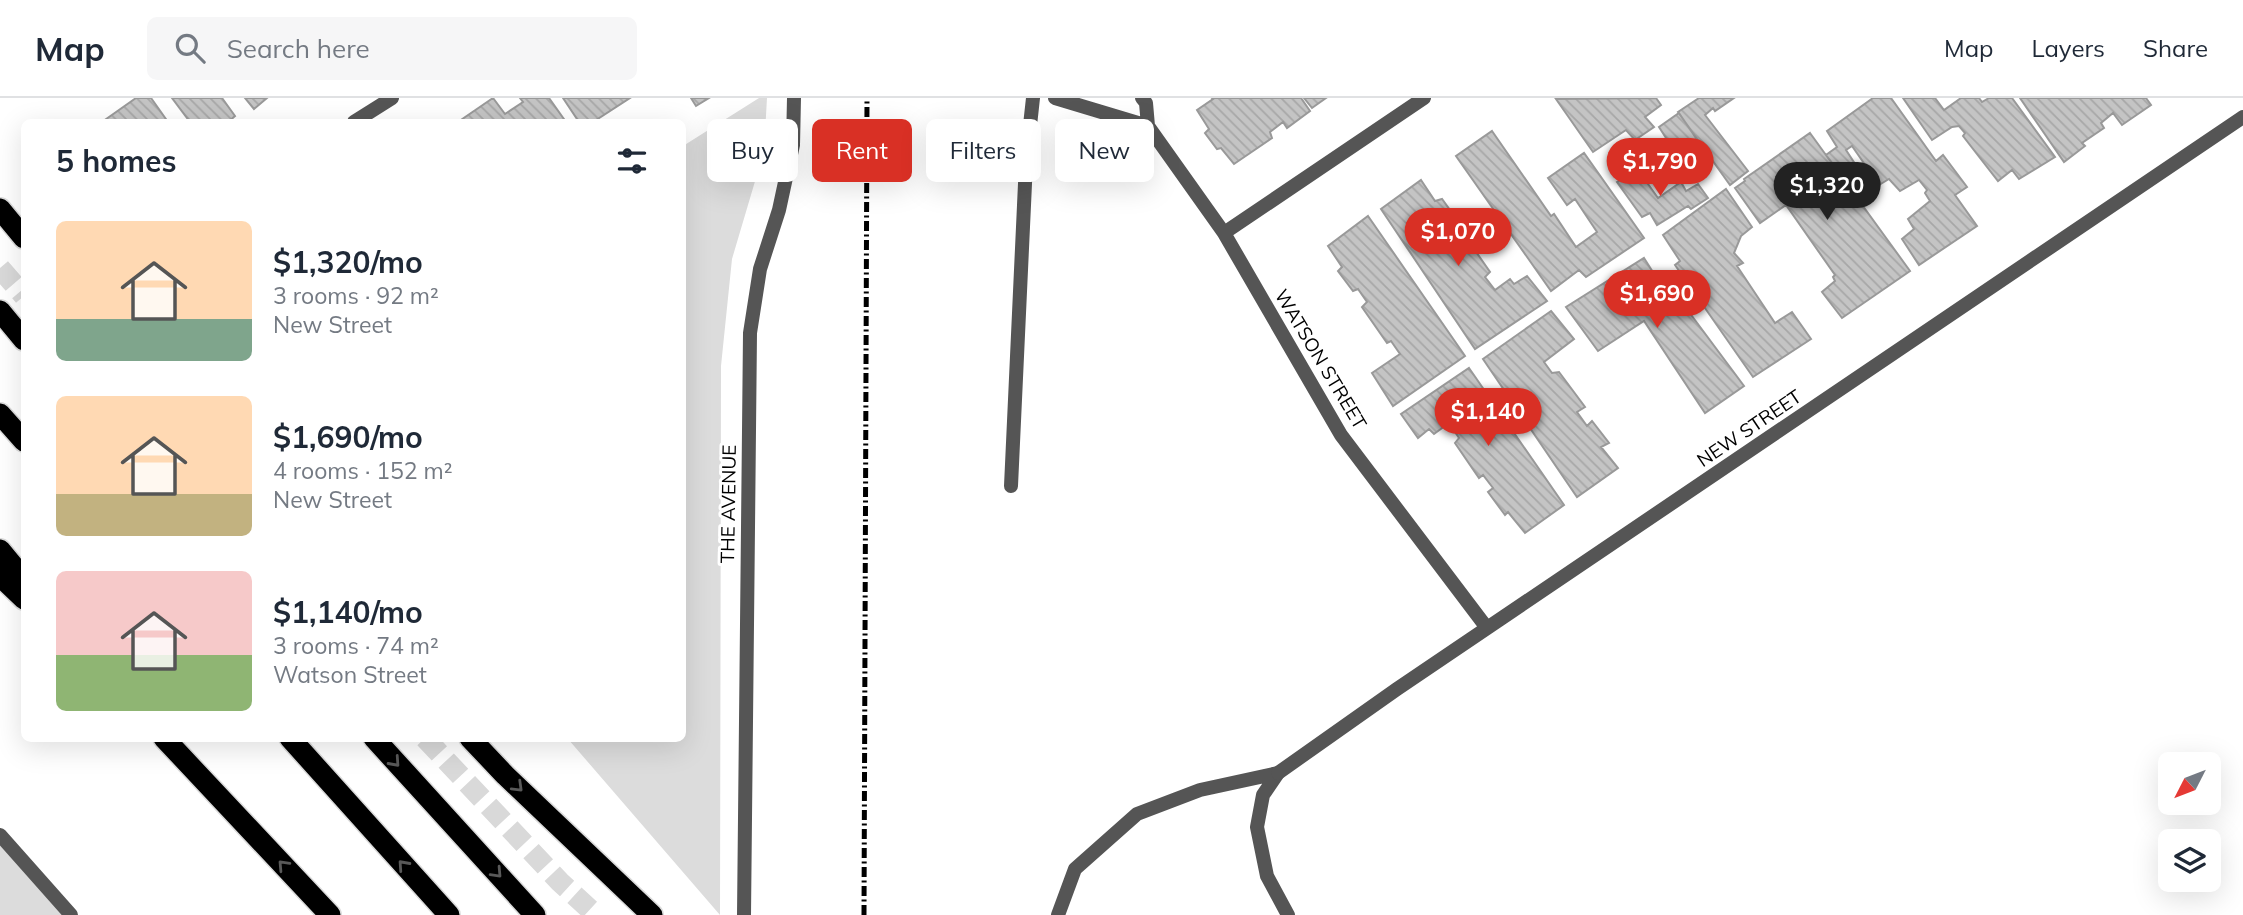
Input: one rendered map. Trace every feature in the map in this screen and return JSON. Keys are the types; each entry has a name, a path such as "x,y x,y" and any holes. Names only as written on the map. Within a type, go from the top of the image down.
{"highway":[{"path":"0,209 21,234"},
{"path":"0,311 21,336"},
{"path":"0,414 21,438"},
{"path":"0,550 21,575"},
{"path":"0,576 21,596"},
{"path":"168,742 330,915"},
{"path":"294,742 449,915"},
{"path":"378,742 536,915"},
{"path":"474,742 647,911"}],"street":[{"path":"360,119 391,98"},
{"name":"THE AVENUE","path":"744,915 750,333 760,269 779,210 793,145 794,98"},
{"path":"1011,485 1026,162 1033,98"},
{"path":"1055,98 1126,119"},
{"name":"WATSON STREET","path":"1142,98 1146,103 1148,119"},
{"path":"1224,233 1424,98"},
{"name":"NEW STREET","path":"1278,773 1487,628 2243,117"},
{"name":"WATSON STREET","path":"1154,133 1224,233 1341,435 1487,628"},
{"path":"1058,915 1075,869 1137,814 1200,790 1278,773"},
{"path":"1278,773 1263,795 1257,827 1267,876 1288,915"},
{"path":"0,835 71,915"}],"shaded area":[{"path":"759,98 767,98 766,119 726,119"},
{"path":"707,131 707,182 755,182 732,259 721,366 720,915 571,742 686,742 686,144"},
{"path":"0,835 71,915 0,915"}],"building":[{"path":"136,98 151,98 166,119 106,119"},
{"path":"172,98 222,98 235,116 232,119 188,119"},
{"path":"245,98 267,98 254,109"},
{"path":"493,98 505,114 523,102 520,98 549,98 564,119 462,119"},
{"path":"563,98 630,98 598,119 577,119"},
{"path":"691,98 709,98 696,106"},
{"path":"1212,98 1301,98 1310,111 1287,128 1283,122 1270,132 1272,138 1234,164 1221,148 1217,149 1205,133 1209,129 1197,110"},
{"path":"1304,98 1326,98 1312,108"},
{"path":"1656,98 1661,105 1645,117 1654,127 1635,140 1626,130 1593,152 1556,99"},
{"path":"1699,98 1734,98 1705,115 1748,171 1730,185 1678,112"},
{"path":"1873,98 1891,98 1936,161 1943,155 1967,187 1955,195 1977,226 1919,265 1902,239 1914,229 1908,219 1930,201 1925,193 1927,190 1919,180 1900,191 1889,179 1879,185 1852,146 1846,150 1861,173 1847,182 1826,155 1837,147 1827,131"},
{"path":"1903,98 1935,98 1944,110 1961,98 1979,98 1982,102 1989,98 2012,98 2055,157 2019,179 2012,170 1998,181 1963,136 1965,133 1959,126 1952,127 1932,140"},
{"path":"2020,98 2146,98 2151,105 2122,125 2113,113 2101,123 2104,128 2082,143 2085,146 2064,162"},
{"path":"1679,113 1704,150 1682,163 1659,127"},
{"path":"1492,131 1576,247 1597,232 1575,199 1567,205 1548,178 1584,153 1644,238 1586,277 1579,270 1551,291 1456,156"},
{"path":"1810,133 1910,271 1842,318 1822,292 1835,281 1835,275 1786,205 1760,223 1735,188"},
{"path":"1638,170 1658,198 1681,182 1686,191 1698,184 1708,198 1691,209 1688,206 1657,225 1650,213 1642,217 1617,182"},
{"path":"1421,180 1435,201 1442,199 1458,221 1451,227 1461,239 1465,236 1490,272 1485,277 1495,290 1510,279 1514,284 1527,276 1547,301 1475,349 1381,209"},
{"path":"1726,189 1752,227 1741,236 1734,253 1743,263 1737,266 1775,323 1792,312 1811,339 1753,377 1675,265 1680,261 1663,235"},
{"path":"1368,216 1465,356 1393,406 1372,373 1400,354 1391,341 1387,343 1362,307 1367,302 1358,289 1353,291 1338,271 1342,267 1328,246"},
{"path":"1644,258 1670,299 1677,296 1744,386 1705,413 1644,321 1598,351 1566,307"},
{"path":"1551,311 1574,339 1544,362 1552,373 1559,372 1585,407 1577,412 1587,426 1592,421 1609,443 1601,447 1618,468 1577,497 1483,359"},
{"path":"1469,368 1564,505 1525,533 1508,512 1505,515 1488,492 1493,488 1483,475 1479,478 1455,443 1459,438 1449,423 1434,434 1429,429 1418,438 1401,414"}],"tunnel":[{"path":"0,268 21,292"},
{"path":"429,742 560,882 596,915"}],"railway":[{"path":"864,915 867,98"}]}
